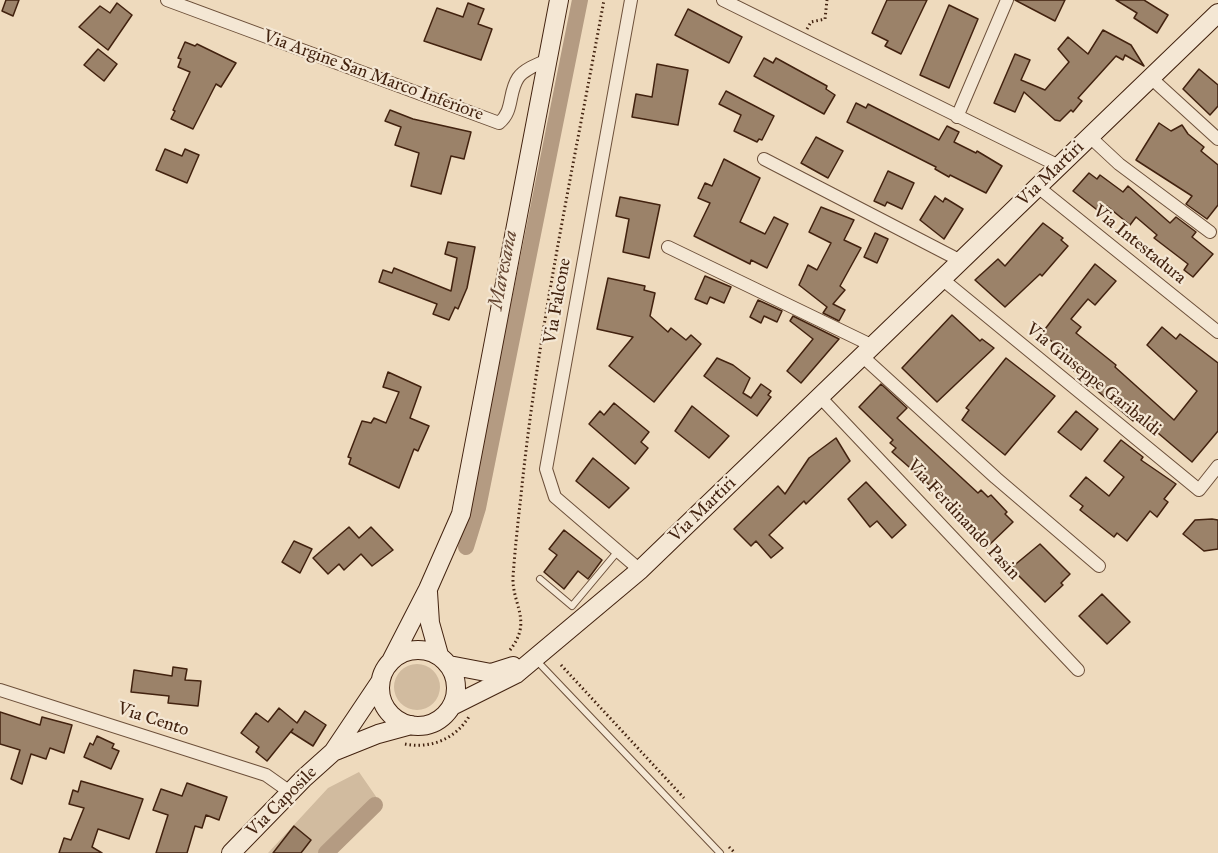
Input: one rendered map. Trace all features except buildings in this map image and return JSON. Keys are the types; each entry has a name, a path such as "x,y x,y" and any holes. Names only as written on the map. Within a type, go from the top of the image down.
{"street":[{"name":"Via Argine San Marco Inferiore","path":"167,0 499,123 507,117 518,78 531,68 548,60"},
{"path":"428,589 430,623 444,660 456,683 452,706 436,722 411,725 396,719 387,709 380,693 380,682 451,543 466,492 559,0"},
{"name":"Via Falcone","path":"631,0 546,468 555,497 640,570"},
{"path":"723,0 1059,166"},
{"path":"957,117 1007,0"},
{"name":"Via Martiri","path":"452,706 516,674 522,664 640,570 1218,13"},
{"path":"1151,78 1218,139"},
{"name":"Via Martiri","path":"1090,136 1119,164 1210,232"},
{"path":"764,159 961,261"},
{"name":"Via Intestadura","path":"1038,187 1218,332"},
{"path":"668,247 868,351 996,478 1099,566"},
{"name":"Via Giuseppe Garibaldi","path":"942,279 1199,490 1218,466"},
{"name":"Via Ferdinando Pasin","path":"820,397 1078,670"},
{"path":"391,661 401,653 427,650 444,660 480,673 500,672 522,664"},
{"name":"Via Caposile","path":"231,853 290,792 333,752 380,682"},
{"name":"Via Cento","path":"0,690 266,775 290,792"},
{"name":"Via Caposile","path":"333,752 378,734 411,725"}],"lane":[{"path":"540,579 572,606 619,551"},
{"path":"522,664 720,853"}],"path":[{"path":"522,664 503,659 516,643 520,631 520,606 513,580 526,446 542,339 604,0"},
{"path":"802,38 811,21 825,18 827,0"},
{"path":"561,665 688,802"},
{"path":"728,844 735,853"}],"shaded area":[{"path":"417,664 433,671 440,687 433,703 417,710 401,703 394,687 401,671"},
{"path":"359,772 377,798 377,808 333,853 268,853 328,788"}],"waterway":[{"name":"Maresana","path":"466,547 478,508 580,0"},
{"name":"Maresana","path":"326,853 375,805"}]}
